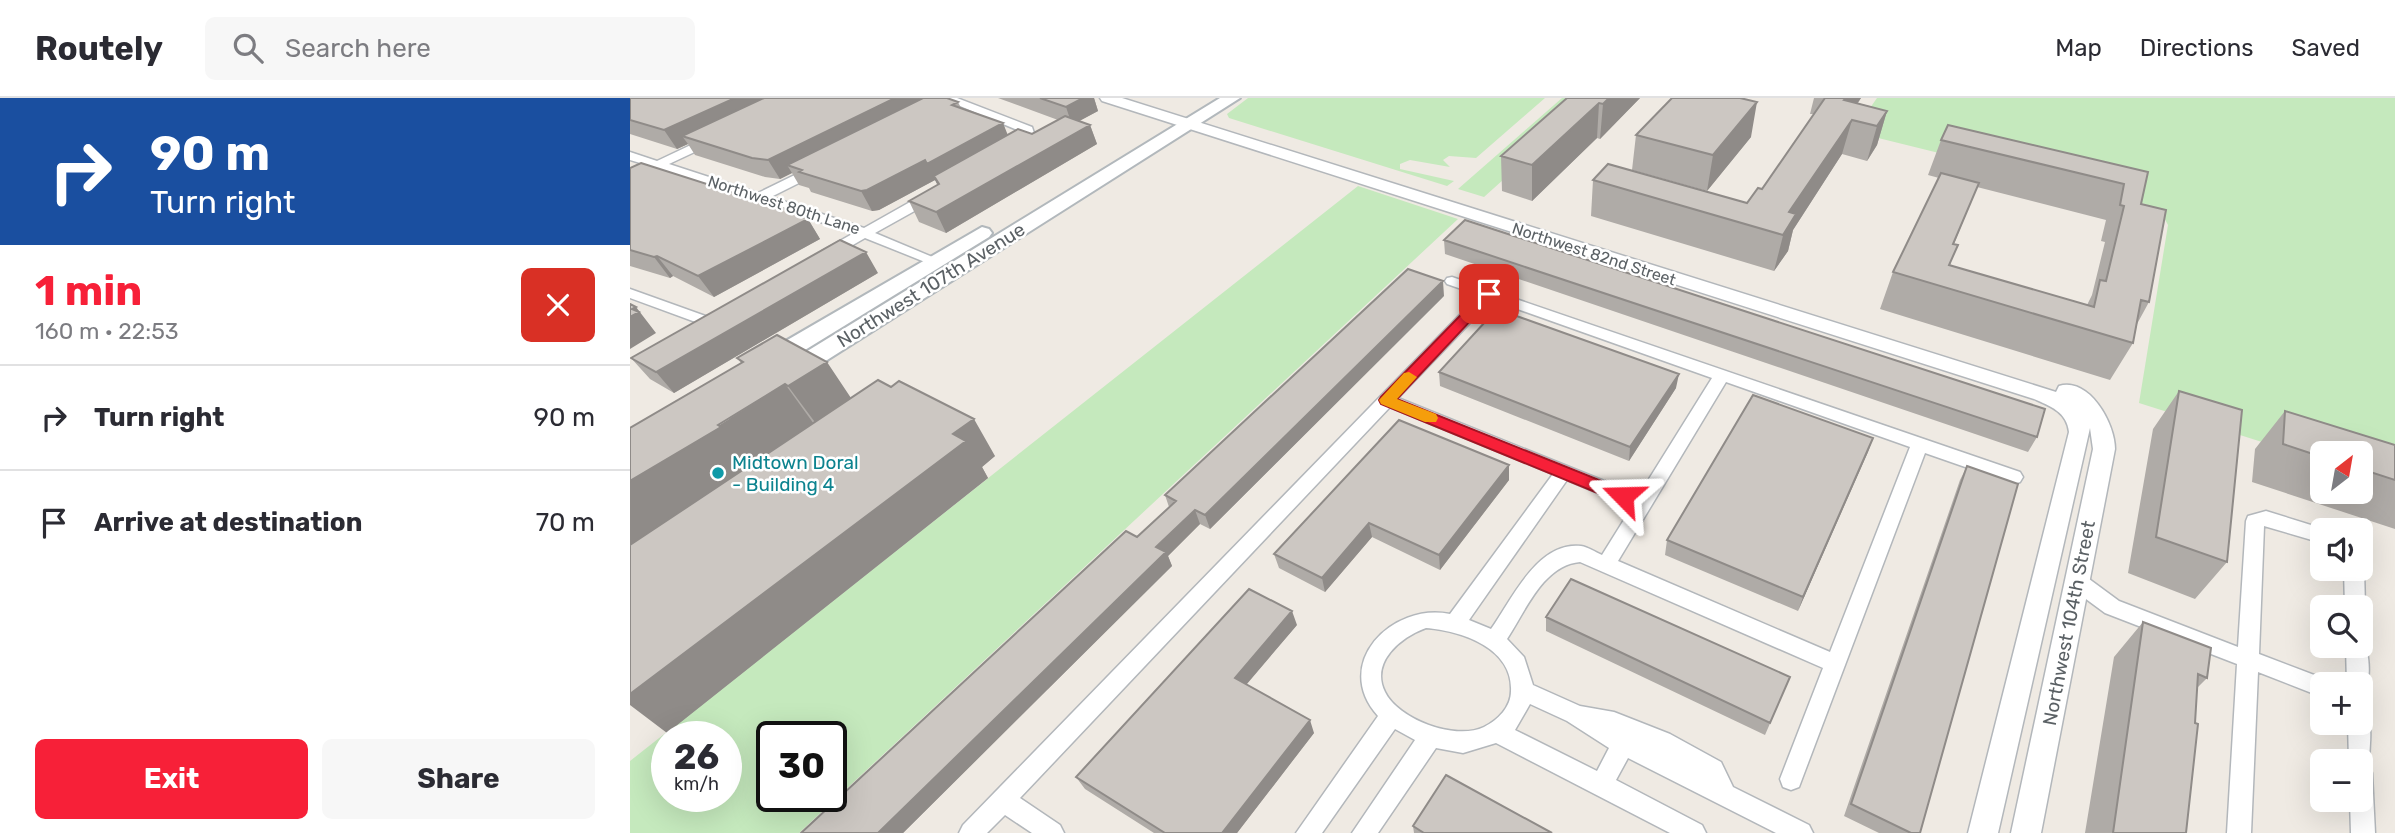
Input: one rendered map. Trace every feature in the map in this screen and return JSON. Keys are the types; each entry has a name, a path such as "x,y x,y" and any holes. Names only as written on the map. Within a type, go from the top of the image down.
{"main road":[{"name":"Northwest 107th Avenue","path":"772,384 1185,118 1205,98"},
{"name":"Northwest 107th Avenue","path":"745,376 935,261 1185,118 1232,98"}],"street":[{"name":"Northwest 82nd Street","path":"1107,98 1185,118 2041,394 2086,415"},
{"name":"Northwest 82nd Street","path":"1142,98 1185,118"},
{"path":"947,102 1028,130 1030,135 1026,141 1004,156"},
{"path":"630,178 722,134"},
{"name":"Northwest 80th Lane","path":"630,156 866,232 935,261"},
{"path":"758,198 831,161"},
{"path":"808,264 946,188"},
{"path":"1452,281 2014,477"},
{"path":"630,293 712,318 684,333"},
{"path":"971,833 1489,294"},
{"path":"1606,564 1722,375"},
{"path":"1387,400 1643,505"},
{"name":"Northwest 104th Street","path":"1983,833 2086,415 2103,426 2104,449 2026,833"},
{"path":"1791,779 1920,444"},
{"path":"1455,624 1564,472"},
{"path":"2239,833 2255,521 2266,518 2310,532"},
{"path":"1494,642 1544,568 1555,559 1581,554 1835,664"},
{"path":"2078,582 2112,607 2310,683"},
{"path":"1441,620 1494,642 1517,664 1522,676 1523,691 1520,705 1510,720 1495,733 1475,740 1455,742 1431,736 1393,714 1374,693 1373,665 1379,651 1387,640 1412,624 1441,620"},
{"path":"1523,691 1575,714 1623,744 1801,833"},
{"path":"1308,833 1393,714"},
{"path":"1575,714 1610,719 1628,725 1707,766 1713,770 1725,795"},
{"path":"1495,733 1525,745 1694,833"},
{"path":"1364,833 1431,736"},
{"path":"1602,785 1623,744"},
{"path":"1003,800 1052,833"},
{"path":"2362,812 2363,833"}],"green space":[{"path":"1248,98 1545,98 1476,158 1449,156 1443,160 1450,167 1410,160 1400,164 1400,169 1454,181 1447,186 1229,118 1227,114"},
{"path":"1562,98 1594,98 1484,197 1458,189"},
{"path":"1877,98 2395,98 2395,484 2373,464 2373,441 2310,441 2310,457 2139,403 2168,225 2162,214 2145,204 1862,134 1856,128"},
{"path":"1358,186 1458,219 847,788 847,721 756,721 756,812 822,812 799,833 630,833 630,761 651,744 651,812 742,812 742,721 681,721"}],"building":[{"path":"630,98 735,98 664,130 630,120"},
{"path":"764,98 895,98 768,160 752,158 682,136"},
{"path":"923,98 947,98 958,102 952,105 1003,123 927,164 925,160 867,190 861,191 799,172 802,170 787,165"},
{"path":"1040,98 1083,98 1066,107"},
{"path":"1567,98 1609,98 1603,104 1599,103 1532,165 1501,156"},
{"path":"1672,98 1740,98 1757,102 1713,155 1636,135"},
{"path":"1825,98 1846,98 1844,100 1887,111 1877,126 1852,120 1789,212 1796,214 1783,235 1593,180 1608,164 1747,203 1758,188 1762,189"},
{"path":"1065,116 1090,125 936,212 909,201 939,184 934,176 1018,129 1032,134"},
{"path":"1948,125 2148,172 2141,204 2166,210 2149,302 2141,300 2133,343 1893,272 1941,173 1979,183 1953,244 1958,245 1949,265 2094,307 2100,280 2106,281 2124,206 2120,205 2124,184 1941,140"},
{"path":"641,163 785,209 808,219 698,276 657,256 630,250 630,168"},
{"path":"1465,220 2045,409 2037,437 1444,240"},
{"path":"840,240 866,252 656,372 631,358"},
{"path":"1408,269 1443,281 1205,515 1195,510 1156,547 1166,552 878,833 801,833 824,812 847,812 847,790 1126,531 1137,537 1176,501 1165,495"},
{"path":"630,304 636,307 632,309 639,312 630,317"},
{"path":"1497,309 1679,374 1630,447 1439,372"},
{"path":"777,335 827,362 788,386 785,384 718,425 721,427 630,481 630,428 743,362 737,358"},
{"path":"878,380 891,387 899,381 974,419 953,434 966,441 630,694 630,545"},
{"path":"2179,391 2242,410 2227,562 2156,537"},
{"path":"1753,395 1873,438 1803,597 1667,540"},
{"path":"2285,411 2395,445 2395,480 2373,473 2373,441 2310,441 2310,453 2283,444"},
{"path":"1399,420 1509,465 1439,555 1369,523 1322,578 1274,554"},
{"path":"1967,466 2018,484 1920,833 1911,833 1851,804"},
{"path":"1571,579 1790,677 1770,723 1546,617"},
{"path":"1249,589 1292,611 1235,678 1310,720 1222,833 1165,833 1076,777"},
{"path":"2143,622 2211,648 2207,678 2198,674 2195,723 2198,724 2186,833 2113,833"},
{"path":"1446,775 1552,833 1424,833 1413,826"}],"slow traffic":[{"path":"1409,377 1387,400 1431,418"}],"place":[{"name":"Midtown Doral - Building 4","path":"718,473"}],"route":[{"path":"1489,294 1387,400 1623,496"}]}
